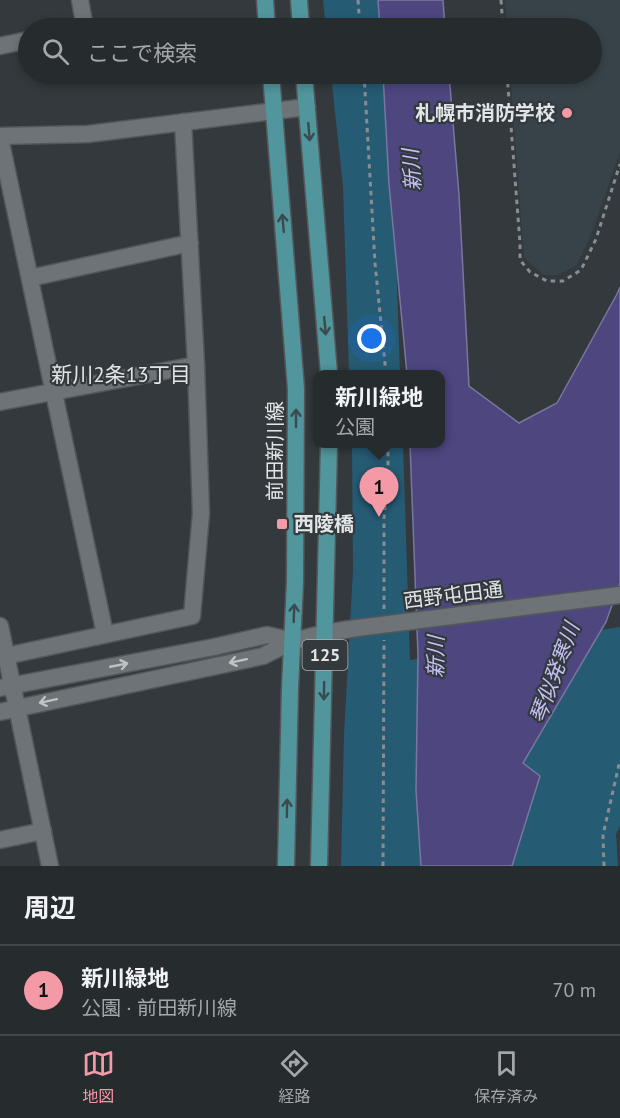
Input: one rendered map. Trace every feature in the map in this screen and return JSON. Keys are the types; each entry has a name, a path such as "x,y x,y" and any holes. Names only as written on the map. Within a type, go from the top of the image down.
{"main road":[{"path":"265,0 266,18"},
{"path":"299,0 300,18"},
{"name":"前田新川線","path":"272,84 296,389 295,570 286,866"},
{"path":"305,84 328,370"},
{"name":"125","path":"319,866 329,448"}],"street":[{"path":"80,0 84,18"},
{"path":"0,46 18,42"},
{"path":"105,634 0,137 88,134 307,107"},
{"path":"6,656 192,616 201,513 196,365 183,122"},
{"path":"30,278 190,243"},
{"path":"0,402 196,365"},
{"name":"西野屯田通","path":"0,712 263,656 293,641 325,633 620,595"},
{"path":"0,626 6,656 6,687 17,708 50,866"},
{"name":"西野屯田通","path":"6,687 267,634 293,641"},
{"path":"0,840 43,831"}],"path":[{"path":"358,0 359,18"},
{"path":"501,0 502,18"},
{"path":"365,84 375,263 386,370"},
{"path":"508,84 520,260 530,272 547,281 563,281 581,270 596,239 620,165"},
{"path":"384,611 384,518 388,482 388,448"},
{"path":"383,866 384,635"},
{"path":"604,866 603,835 620,760"}],"shaded area":[{"path":"323,0 388,0 389,18 325,18"},
{"name":"札幌市消防学校","path":"505,0 620,0 620,152 593,230 577,265 558,275 544,275 524,257 511,84 602,84 602,18 506,18"},
{"path":"332,84 390,84 400,370 349,370 343,187"},
{"path":"352,448 403,448 410,660 620,627 620,826 616,834 618,866 341,866 344,734 353,570"}],"water":[{"path":"378,0 443,0 444,18 379,18"},
{"path":"384,84 450,84 459,195 469,386 519,423 557,403 620,287 620,583 606,622 523,763 540,776 512,866 421,866 416,790 418,655 410,448 445,448 445,370 407,370 389,184"}],"place":[{"name":"札幌市消防学校","path":"567,113"},
{"name":"新川緑地","path":"379,517"},
{"name":"西陵橋","path":"282,524"}],"district":[{"name":"新川2条13丁目","path":"121,375"}],"water label":[{"name":"新川","path":"412,170"},
{"name":"新川","path":"436,657"},
{"name":"琴似発寒川","path":"555,673"}]}
